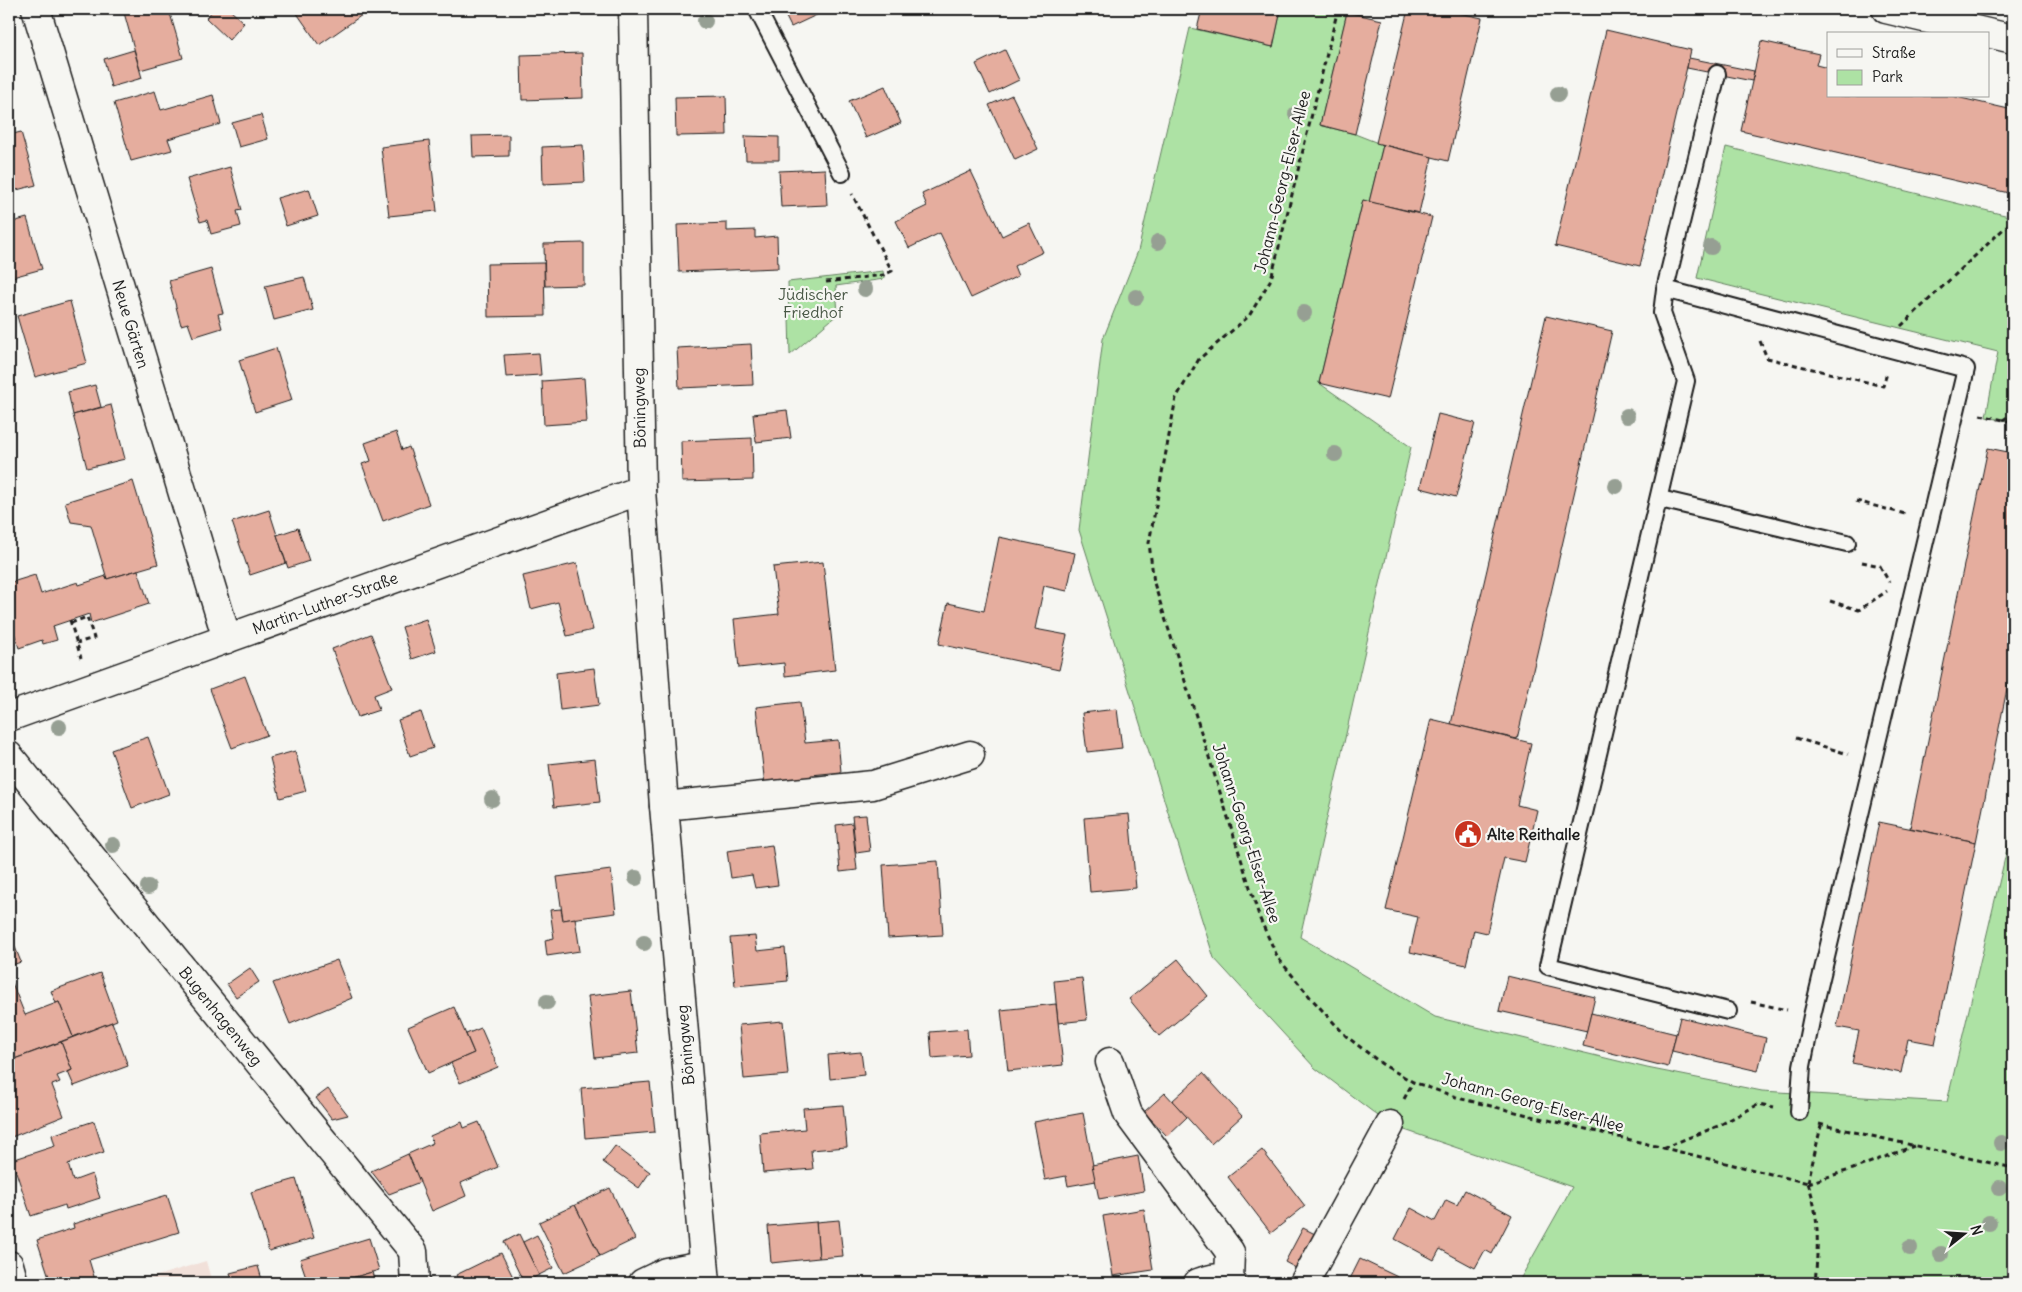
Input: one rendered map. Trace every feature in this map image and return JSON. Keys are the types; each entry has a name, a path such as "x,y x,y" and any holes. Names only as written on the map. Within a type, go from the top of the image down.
{"street":[{"name":"Neue Gärten","path":"36,9 227,638"},
{"name":"Böningweg","path":"633,9 641,490 664,806 705,1274"},
{"path":"1886,9 1983,32"},
{"path":"1990,34 2013,39"},
{"name":"Martin-Luther-Straße","path":"9,717 641,490"},
{"path":"664,806 873,785 970,755"},
{"name":"Bugenhagenweg","path":"9,756 413,1251 415,1283"},
{"path":"1110,1062 1128,1114 1230,1252 1230,1282 1212,1278 1198,1283"},
{"path":"1304,1283 1390,1126"},
{"path":"9,1264 14,1283"},
{"path":"643,1283 666,1272 705,1274"}],"lane":[{"path":"757,9 842,173"},
{"path":"1717,74 1665,289 1662,313 1686,381 1660,499 1548,966 1728,1011"},
{"path":"1665,289 1966,369 1812,1016 1802,1066 1799,1112"},
{"path":"1660,499 1846,543"}],"path":[{"name":"Johann-Georg-Elser-Allee","path":"1338,9 1272,279 1249,316 1199,359 1176,398 1149,543 1154,583 1260,919 1278,958 1310,998 1346,1036 1382,1064 1413,1082 1462,1099 1808,1183"},
{"path":"826,282 884,274 892,271 842,173"},
{"path":"1894,349 1902,324 2013,220"},
{"path":"1760,313 1757,331 1767,358 1883,386"},
{"path":"1956,409 2013,422"},
{"path":"2003,420 2013,413"},
{"path":"1856,501 1930,521"},
{"path":"1830,601 1859,610 1883,593"},
{"path":"73,631 70,622 88,617 94,638 77,643"},
{"path":"1796,738 1838,751"},
{"path":"1662,1148 1711,1129 1759,1104"},
{"path":"1815,1283 1819,1242 1815,1202 1808,1183 1821,1126 2013,1168"},
{"path":"1808,1183 1915,1146"}],"shaded area":[{"path":"206,1261 212,1283 134,1283"}],"green space":[{"path":"1281,9 1348,9 1320,125 1355,134 1383,145 1369,202 1363,200 1319,383 1411,447 1300,937 1435,1017 1647,1068 1762,1091 1947,1102 2013,824 2013,1283 1518,1283 1572,1187 1390,1125 1315,1068 1214,958 1079,530 1103,339 1138,251 1190,28 1273,47"},
{"path":"1726,147 2013,217 2013,422 1986,417 1998,352 1697,278"},
{"name":"Jüdischer Friedhof","path":"883,271 884,279 836,286 838,314 790,355 788,282"}],"building":[{"path":"123,9 159,9 160,13 169,10 183,58 140,70"},
{"path":"214,9 229,9 244,23 229,40 206,18"},
{"path":"294,9 358,9 362,15 319,45"},
{"path":"552,9 578,9 579,11 552,12"},
{"path":"782,9 824,9 825,11 791,27"},
{"path":"1202,9 1281,10 1273,47 1197,29"},
{"path":"1408,9 1442,9 1482,18 1448,161 1376,143"},
{"path":"1347,12 1382,20 1355,134 1320,125"},
{"path":"1606,30 1691,50 1640,266 1555,246"},
{"path":"1761,41 1819,54 1816,65 1827,68 1827,98 1961,98 2013,110 2013,194 1741,131"},
{"path":"134,50 142,78 111,87 104,59"},
{"path":"1005,50 1019,80 990,94 976,64"},
{"path":"582,53 583,98 522,100 521,55"},
{"path":"1689,58 1754,71 1752,81 1687,68"},
{"path":"885,86 901,123 866,138 849,101"},
{"path":"155,91 161,110 213,95 221,124 168,139 172,150 131,161 114,103"},
{"path":"1012,95 1038,149 1015,160 989,105"},
{"path":"726,96 727,135 676,136 675,97"},
{"path":"261,115 268,139 239,147 232,123"},
{"path":"21,132 36,185 9,192 9,135"},
{"path":"509,135 509,156 473,157 472,136"},
{"path":"745,136 779,137 779,160 746,160"},
{"path":"429,141 437,211 389,216 381,147"},
{"path":"583,145 585,182 543,184 542,147"},
{"path":"1383,145 1432,157 1419,213 1369,202"},
{"path":"230,167 242,210 237,211 241,226 211,234 207,220 200,222 187,179"},
{"path":"825,169 827,205 781,207 779,171"},
{"path":"971,171 1002,236 1029,223 1043,252 1014,266 1018,276 971,298 940,233 909,248 896,221 927,206 922,194"},
{"path":"309,189 318,216 286,226 277,198"},
{"path":"1363,200 1432,217 1388,399 1319,383"},
{"path":"27,218 42,269 9,278 9,223"},
{"path":"727,223 727,231 755,230 755,238 777,236 778,268 679,272 677,225"},
{"path":"584,243 584,285 545,286 544,244"},
{"path":"544,263 545,316 488,317 487,264"},
{"path":"211,269 223,313 218,314 222,328 193,337 188,323 181,325 169,281"},
{"path":"304,277 313,310 274,320 265,286"},
{"path":"70,301 87,363 35,377 17,316"},
{"path":"1546,316 1612,331 1517,739 1451,724"},
{"path":"751,344 753,385 679,388 677,348"},
{"path":"276,348 292,400 255,412 239,360"},
{"path":"539,353 541,375 506,377 504,355"},
{"path":"584,378 587,422 544,425 542,381"},
{"path":"95,385 101,407 73,415 68,392"},
{"path":"111,405 125,459 87,468 73,415"},
{"path":"787,410 791,438 756,442 753,414"},
{"path":"1438,414 1475,423 1456,497 1420,488"},
{"path":"396,432 402,450 409,447 429,504 383,521 362,464 371,461 365,443"},
{"path":"752,438 753,480 682,482 681,441"},
{"path":"1988,448 2013,453 2013,659 1976,842 1910,828"},
{"path":"133,481 158,564 107,579 91,525 71,522 65,502"},
{"path":"269,510 286,563 250,575 232,522"},
{"path":"298,528 309,561 288,568 277,535"},
{"path":"999,537 1075,553 1067,591 1044,586 1035,629 1067,635 1059,670 939,644 948,603 984,611"},
{"path":"823,562 835,670 785,676 784,663 739,668 734,619 779,614 773,567"},
{"path":"577,563 593,630 567,636 558,602 531,609 523,576"},
{"path":"138,570 149,604 91,623 89,614 53,626 57,640 43,644 42,640 19,648 12,626 9,626 9,583 35,575 41,594 78,582 79,585 106,576 107,579"},
{"path":"426,619 436,651 412,659 402,627"},
{"path":"371,634 392,688 374,695 379,710 358,717 332,649"},
{"path":"594,668 599,705 560,710 556,673"},
{"path":"245,676 267,735 232,748 210,689"},
{"path":"800,702 805,743 838,740 841,772 811,775 812,780 765,785 756,707"},
{"path":"1117,709 1122,748 1087,752 1082,713"},
{"path":"421,712 433,748 410,756 398,720"},
{"name":"Alte Reithalle","path":"1431,719 1531,743 1517,805 1537,810 1525,862 1504,858 1487,933 1474,930 1466,965 1410,952 1418,917 1386,910"},
{"path":"148,737 169,794 132,808 111,750"},
{"path":"295,751 306,791 280,798 270,758"},
{"path":"595,759 600,802 554,807 549,764"},
{"path":"1129,814 1136,888 1090,892 1084,818"},
{"path":"866,815 870,851 856,853 852,816"},
{"path":"1879,822 1976,842 1935,1044 1908,1039 1901,1073 1852,1063 1859,1031 1837,1027"},
{"path":"852,823 857,870 840,872 836,825"},
{"path":"772,845 778,885 755,888 752,875 731,878 727,851"},
{"path":"938,861 943,935 888,938 883,865"},
{"path":"611,870 616,913 563,920 557,877"},
{"path":"561,909 563,920 575,918 580,951 547,956 545,940 554,938 550,910"},
{"path":"9,932 21,962 9,966"},
{"path":"755,936 757,951 785,948 788,981 735,986 730,938"},
{"path":"1178,959 1208,996 1159,1036 1129,999"},
{"path":"337,960 352,998 290,1024 273,983"},
{"path":"250,968 259,982 236,997 227,984"},
{"path":"100,973 117,1020 73,1037 59,1002 56,1003 51,991"},
{"path":"1507,976 1595,997 1587,1031 1499,1011"},
{"path":"1082,978 1087,1020 1058,1023 1054,981"},
{"path":"12,983 25,1015 59,1002 73,1037 9,1061 9,984"},
{"path":"631,991 638,1053 595,1058 588,996"},
{"path":"1056,1004 1063,1065 1008,1071 1001,1010"},
{"path":"454,1007 474,1053 428,1073 408,1027"},
{"path":"1591,1013 1676,1034 1668,1067 1583,1046"},
{"path":"1680,1017 1766,1038 1758,1071 1672,1051"},
{"path":"783,1021 788,1075 744,1079 739,1025"},
{"path":"112,1022 128,1066 74,1086 68,1072 72,1070 61,1042"},
{"path":"481,1028 498,1067 460,1083 451,1063 474,1053 466,1034"},
{"path":"967,1029 969,1055 932,1058 930,1032"},
{"path":"61,1042 72,1070 57,1076 60,1082 52,1085 64,1116 9,1138 9,1061"},
{"path":"861,1052 864,1075 830,1079 828,1055"},
{"path":"1203,1073 1242,1116 1211,1144 1172,1101"},
{"path":"650,1082 655,1132 585,1138 581,1088"},
{"path":"328,1089 348,1115 332,1119 316,1098"},
{"path":"1165,1093 1187,1117 1167,1136 1144,1112"},
{"path":"843,1105 847,1147 811,1150 813,1169 763,1173 760,1133 805,1129 803,1108"},
{"path":"1083,1113 1096,1181 1068,1186 1066,1176 1045,1180 1034,1122"},
{"path":"94,1121 104,1152 68,1164 73,1181 92,1174 100,1198 66,1209 65,1205 31,1216 12,1160 55,1146 52,1135"},
{"path":"462,1122 464,1128 479,1122 498,1167 461,1183 466,1196 432,1211 408,1154 433,1143 430,1136"},
{"path":"615,1146 650,1172 639,1188 603,1162"},
{"path":"1262,1150 1305,1206 1271,1233 1228,1177"},
{"path":"408,1154 420,1182 389,1194 371,1171"},
{"path":"1138,1156 1144,1191 1099,1199 1092,1165"},
{"path":"296,1179 314,1238 269,1251 251,1192"},
{"path":"610,1188 635,1239 600,1256 575,1205"},
{"path":"1465,1190 1512,1215 1492,1254 1485,1250 1475,1268 1440,1249 1434,1260 1395,1239 1411,1208 1435,1221 1446,1200 1457,1205"},
{"path":"167,1195 179,1232 89,1260 96,1283 51,1283 37,1240 74,1228 73,1224"},
{"path":"575,1205 600,1256 564,1273 539,1222"},
{"path":"1144,1209 1153,1270 1113,1276 1103,1216"},
{"path":"839,1220 843,1256 819,1258 816,1222"},
{"path":"816,1222 819,1258 771,1263 768,1226"},
{"path":"1303,1228 1321,1237 1303,1272 1285,1262"},
{"path":"519,1234 539,1275 524,1283 504,1242"},
{"path":"537,1235 553,1268 539,1275 523,1242"},
{"path":"369,1238 379,1270 335,1283 308,1283 300,1259"},
{"path":"501,1253 516,1283 460,1283 456,1275"},
{"path":"1360,1259 1410,1283 1348,1283"},
{"path":"258,1266 263,1283 233,1283 230,1273"},
{"path":"372,1272 375,1283 335,1283"}],"place":[{"name":"Alte Reithalle","path":"1468,834"}]}
